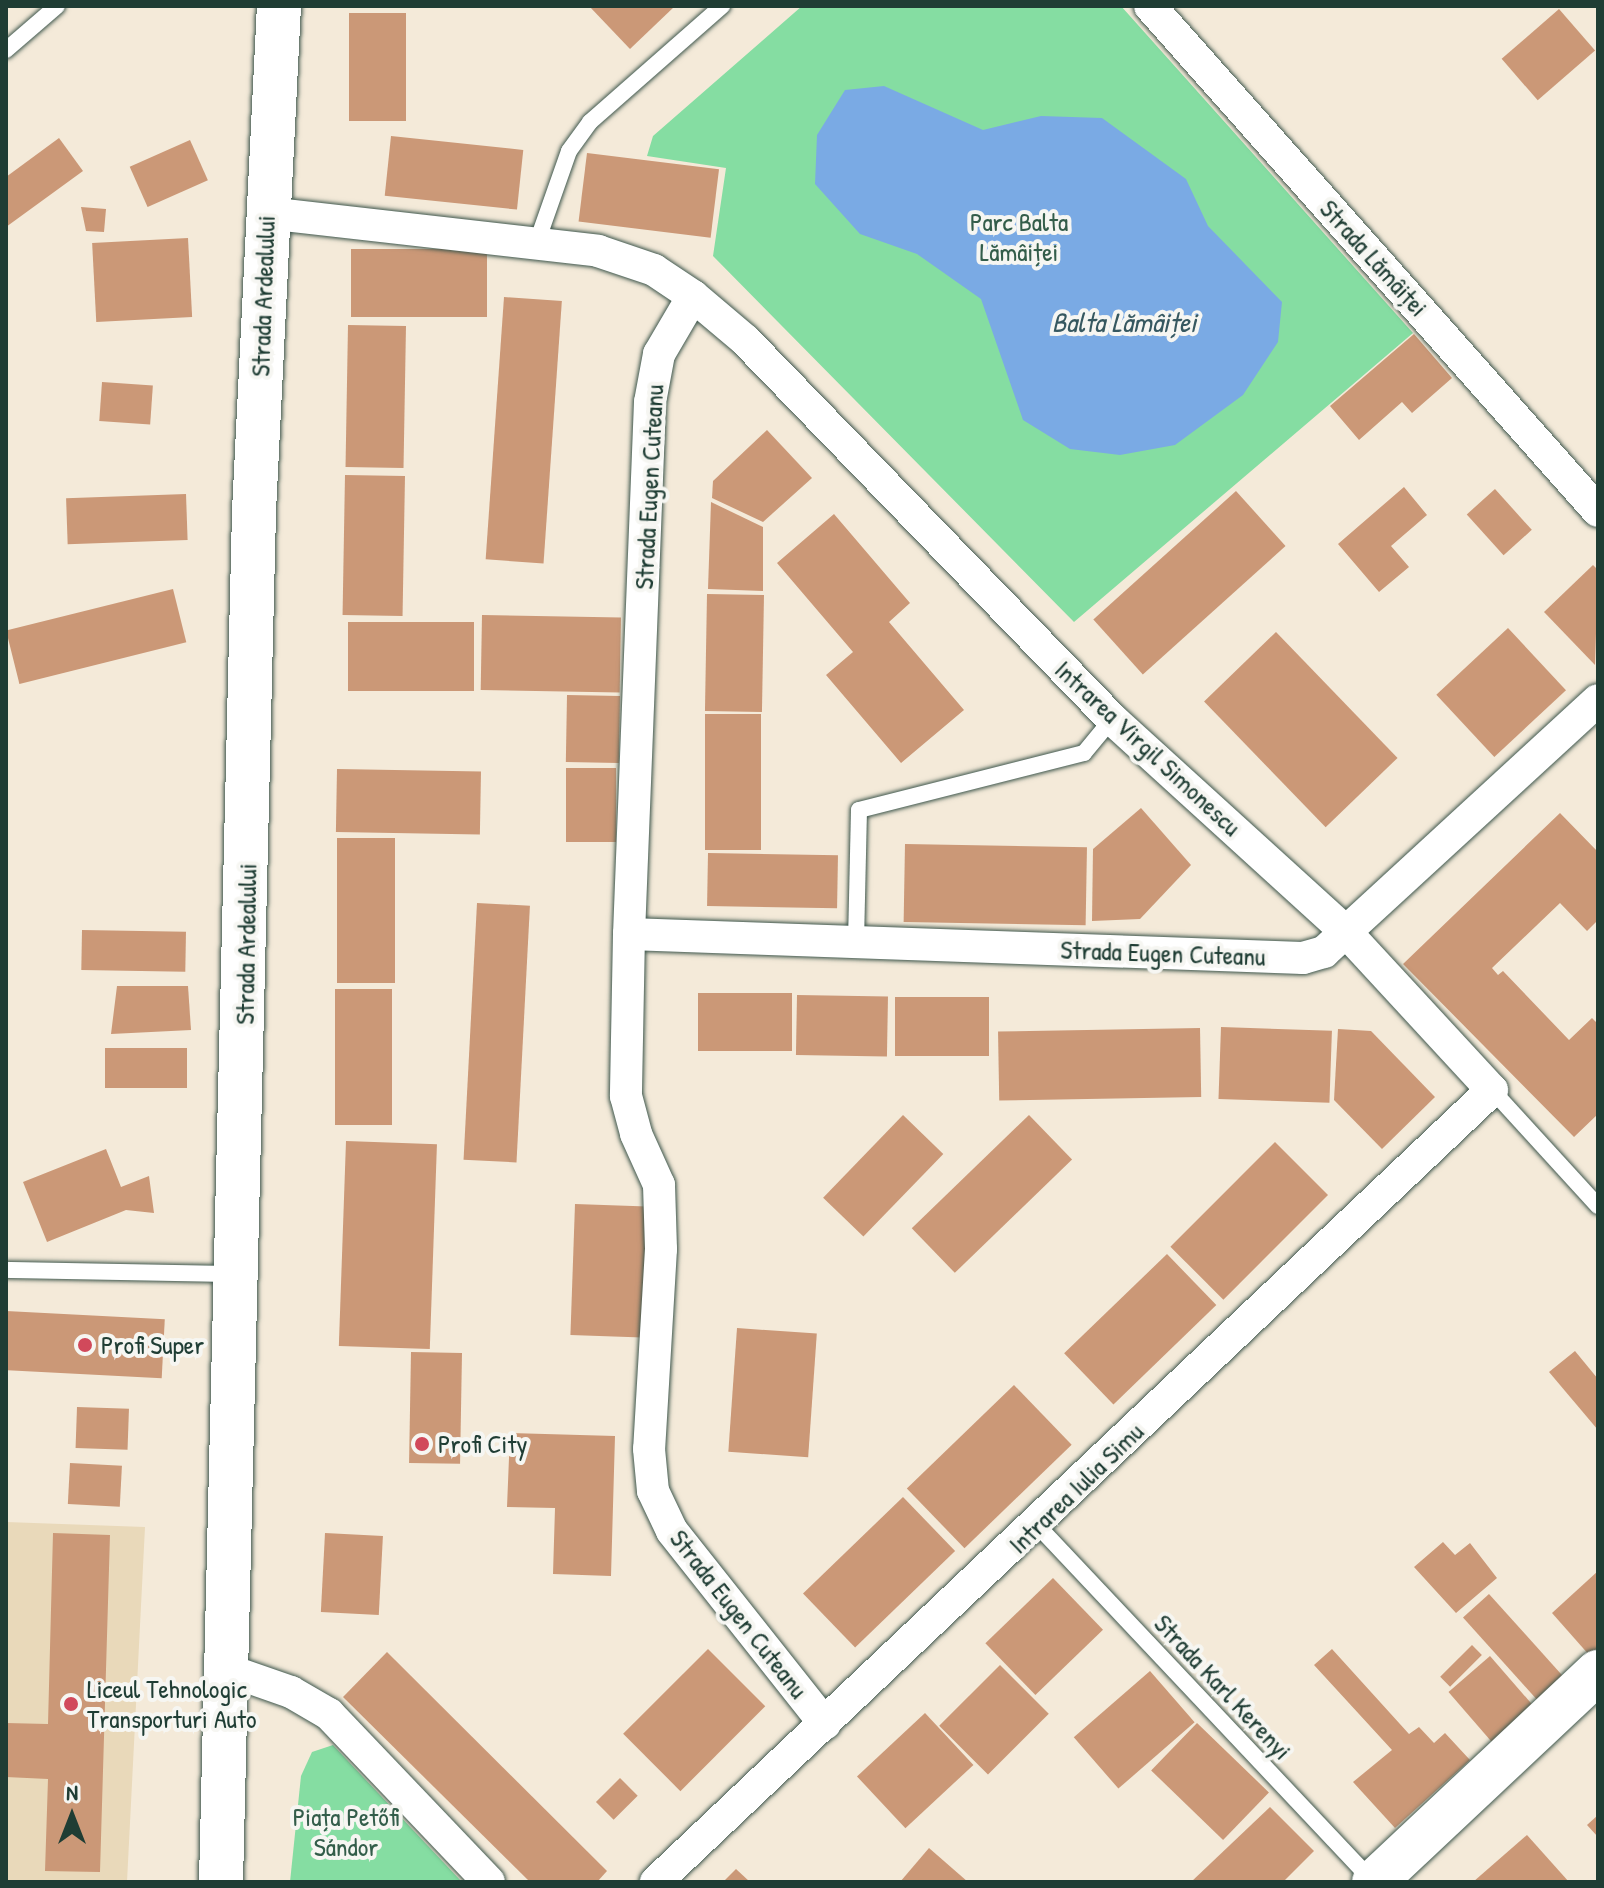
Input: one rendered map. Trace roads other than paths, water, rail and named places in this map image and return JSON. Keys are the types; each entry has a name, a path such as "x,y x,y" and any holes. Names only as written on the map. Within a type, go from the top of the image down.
{"street":[{"name":"Strada Ardealului","path":"221,1882 267,213 279,6"},
{"name":"Strada Lămâiței","path":"1150,6 1598,511"},
{"path":"267,213 598,251 654,270 693,296"},
{"name":"Intrarea Virgil Simonescu","path":"693,296 745,340 1112,719 1346,932 1492,1090"},
{"name":"Strada Eugen Cuteanu","path":"693,296 659,354 650,402 629,934 626,1096 636,1134 659,1185 661,1249 648,1396 653,1491 672,1531 825,1724"},
{"name":"Strada Eugen Cuteanu","path":"629,934 1303,958 1324,952 1598,700"},
{"name":"Intrarea Iulia Simu","path":"656,1882 1038,1526 1492,1090"},
{"path":"225,1669 291,1692 329,1714 489,1882"},
{"path":"1374,1882 1598,1672"}],"lane":[{"path":"6,50 57,6"},
{"path":"537,242 569,151 590,122 722,6"},
{"path":"856,942 859,810 1084,753 1112,719"},
{"name":"Intrarea Virgil Simonescu","path":"1492,1090 1598,1206"},
{"path":"6,1270 237,1274"},
{"name":"Strada Karl Kerenyi","path":"1038,1526 1374,1882"}],"water":[{"name":"Balta Lămâiței","path":"884,86 983,130 1041,116 1102,118 1186,179 1208,226 1282,302 1278,342 1243,395 1175,445 1120,455 1070,449 1023,420 981,299 917,254 860,234 815,184 817,135 845,90"}],"place":[{"name":"Profi Super","path":"85,1345"},
{"name":"Profi City","path":"422,1444"},
{"name":"Liceul Tehnologic Transporturi Auto","path":"71,1704"}],"park label":[{"name":"Parc Balta Lămâiței","path":"1019,237"},
{"name":"Piața Petőfi Sándor","path":"346,1832"}]}
